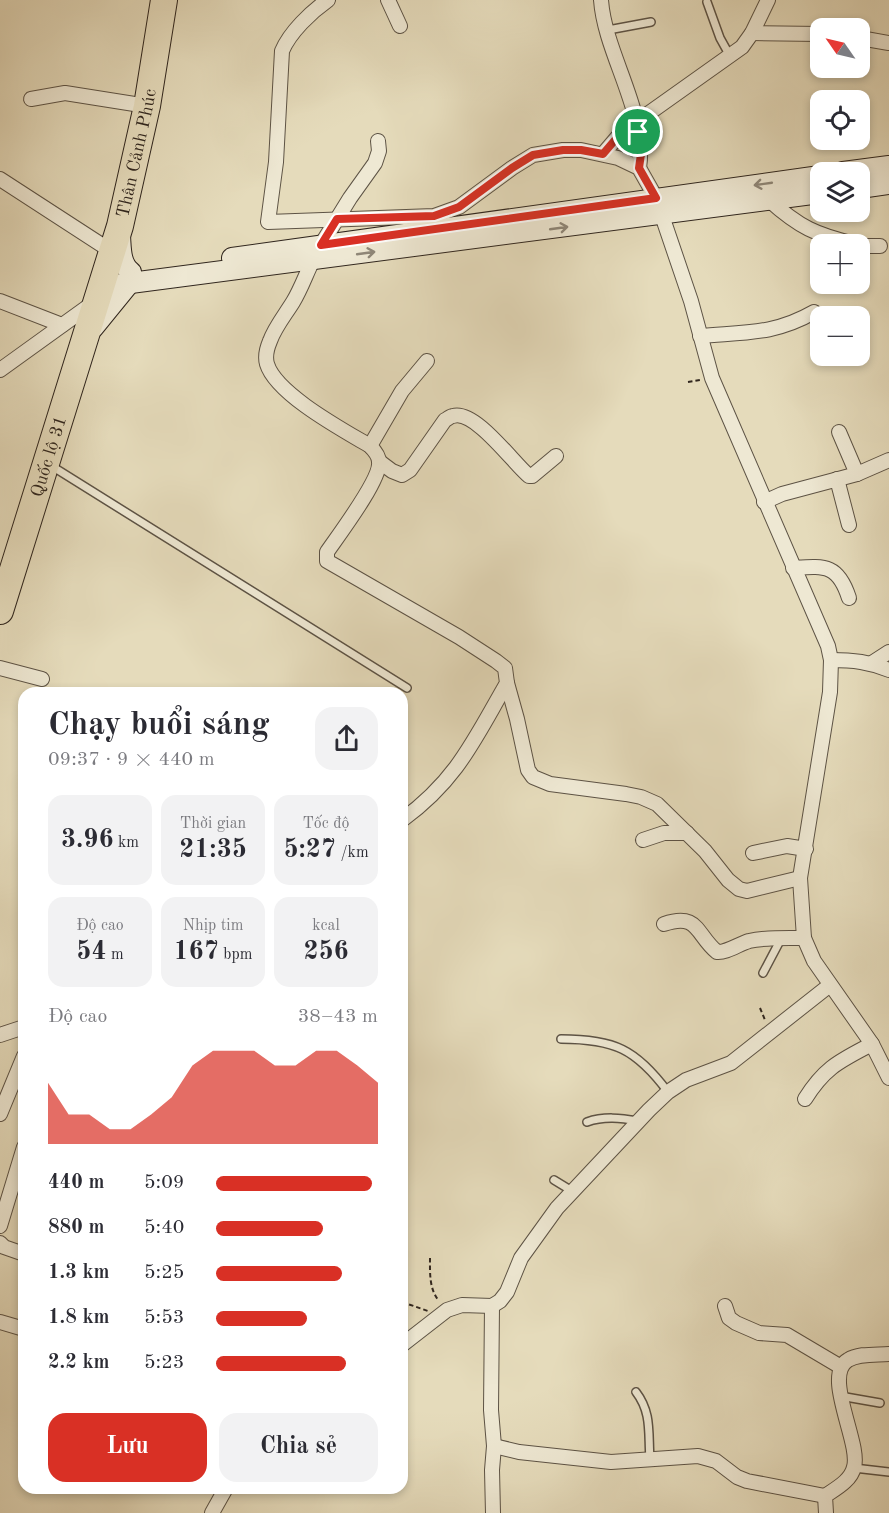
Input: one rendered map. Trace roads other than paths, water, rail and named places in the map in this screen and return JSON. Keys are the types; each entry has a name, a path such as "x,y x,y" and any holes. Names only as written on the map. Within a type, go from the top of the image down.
{"highway":[{"name":"Thân Cảnh Phúc","path":"103,278 120,226 147,106 164,0"},
{"name":"Quốc lộ 31","path":"0,611 103,278"}],"street":[{"path":"328,0 286,41 282,51 276,162 268,222 434,216 459,207 533,155 563,150 603,154 639,168"},
{"path":"388,0 400,26"},
{"path":"600,0 636,122 641,154 639,168 659,206 691,301 712,378 828,646 831,660 830,692 800,878 804,938 814,961 872,1044 889,1078"},
{"path":"603,154 621,133 742,47 752,33 768,0"},
{"path":"752,33 810,34"},
{"path":"870,40 889,43"},
{"path":"31,99 65,93 147,106"},
{"path":"378,141 379,151 375,163 337,219 269,342 267,365 275,377 304,405 369,446 380,462 402,475 410,470 445,420 460,415 500,444 529,476 556,456"},
{"path":"870,168 889,166"},
{"path":"0,179 103,278 129,278 659,206 810,178"},
{"path":"870,187 889,184"},
{"path":"659,206 769,200 810,194"},
{"path":"769,200 803,227 819,234"},
{"path":"120,226 122,256 129,278"},
{"path":"870,246 880,246"},
{"path":"0,370 62,325 103,278"},
{"path":"82,343 129,278"},
{"path":"0,301 62,325"},
{"path":"700,336 763,332 796,322 810,314"},
{"path":"369,446 402,391 428,361"},
{"path":"839,432 857,474"},
{"path":"764,502 782,494 857,474 889,460"},
{"path":"380,462 378,472 362,500 327,552 327,561 459,637 505,668 528,770 533,777 550,784 641,797 657,804 705,851 728,880 739,889 747,891 800,878"},
{"path":"837,479 849,525"},
{"path":"793,568 828,569 839,575 849,598"},
{"path":"872,663 889,652"},
{"path":"831,660 872,663 889,670"},
{"path":"0,668 42,679"},
{"path":"408,816 424,804 456,770 507,683"},
{"path":"643,840 664,833 687,833"},
{"path":"753,853 787,846 806,849"},
{"path":"664,924 684,920 693,924 717,952 721,953 753,940 782,937 804,938"},
{"path":"408,1340 443,1313 462,1305 492,1306 500,1301 507,1292 521,1258 557,1208 668,1092 686,1080 731,1063 830,985"},
{"path":"0,1035 18,1029"},
{"path":"805,1099 824,1072 872,1044"},
{"path":"0,1114 18,1070"},
{"path":"0,1226 18,1167"},
{"path":"0,1243 4,1247 18,1252"},
{"path":"492,1306 493,1513"},
{"path":"725,1306 729,1318 736,1323 759,1333 787,1335 841,1368"},
{"path":"0,1322 18,1327"},
{"path":"494,1446 519,1452 610,1462 698,1456 707,1458 747,1481 825,1496 848,1478 854,1468 855,1454 840,1396 841,1368 844,1362 857,1356 889,1354"},
{"path":"212,1513 223,1494"},
{"path":"825,1496 826,1513"}],"lane":[{"path":"707,2 720,38 730,56"},
{"path":"608,30 651,22"},
{"path":"46,462 405,687"},
{"path":"763,973 782,937"},
{"path":"561,1039 613,1044 640,1060 654,1072 668,1092"},
{"path":"587,1122 597,1118 638,1121"},
{"path":"554,1180 572,1191"},
{"path":"636,1392 644,1403 647,1413 650,1459"},
{"path":"840,1396 880,1403"},
{"path":"854,1468 889,1472"}]}
